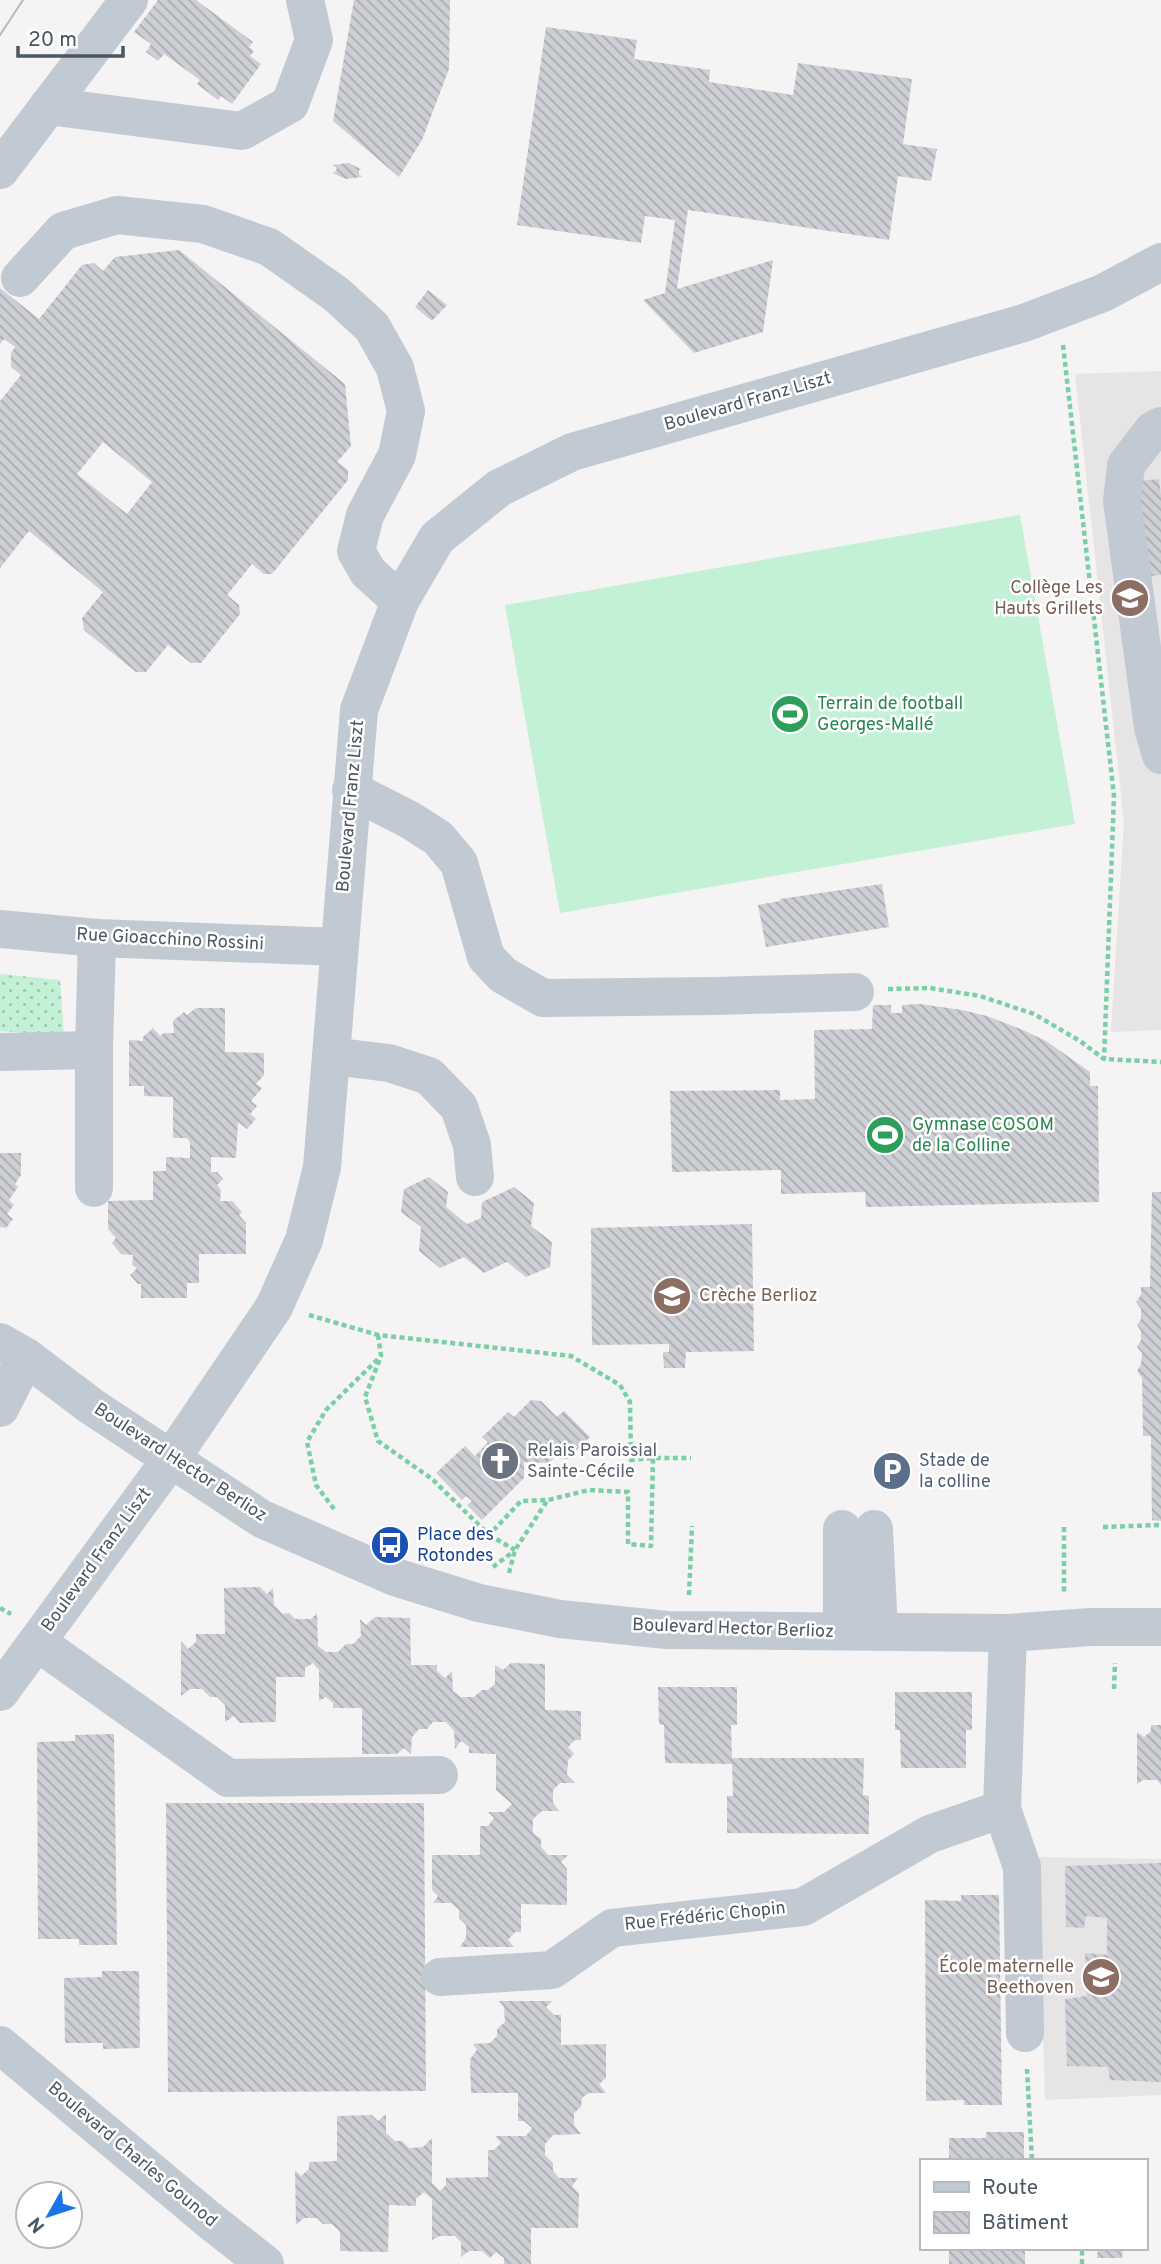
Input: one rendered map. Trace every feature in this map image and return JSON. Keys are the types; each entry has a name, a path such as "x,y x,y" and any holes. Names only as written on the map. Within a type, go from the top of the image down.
{"street":[{"path":"0,170 129,0"},
{"path":"48,106 242,131 290,104 314,40 304,0"},
{"path":"20,278 63,231 117,215 203,224 269,247 336,294 372,327 395,368 406,411 397,455 365,515 356,551 368,572 400,601"},
{"name":"Boulevard Franz Liszt","path":"0,1692 171,1459 274,1307 304,1240 322,1167 359,710 369,677 400,601 437,538 499,488 572,452 1024,323 1114,288 1161,262"},
{"path":"1161,426 1153,430 1126,465 1122,501 1153,728 1161,755"},
{"path":"351,790 438,838 459,863 486,957 503,975 543,998 855,992"},
{"name":"Rue Gioacchino Rossini","path":"0,929 97,938 340,947"},
{"path":"94,1188 97,938"},
{"path":"0,1052 94,1050"},
{"path":"331,1056 389,1063 429,1076 459,1107 472,1145 475,1177"},
{"path":"0,1408 13,1349"},
{"name":"Boulevard Hector Berlioz","path":"13,1349 91,1406 262,1518 395,1577 479,1603 560,1619 667,1630 1009,1633 1161,1627"},
{"path":"858,1529 860,1632"},
{"path":"1009,1633 1002,1809 1022,1867 1026,2046"},
{"path":"37,1642 228,1778 439,1775"},
{"name":"Rue Frédéric Chopin","path":"440,1977 552,1970 612,1927 803,1906 930,1834 1002,1809"},
{"name":"Boulevard Charles Gounod","path":"0,2045 265,2264"}],"path":[{"path":"1058,310 1114,796 1104,1059"},
{"path":"855,992 930,988 980,996 1034,1014 1080,1041 1104,1059 1161,1062"},
{"path":"306,1314 377,1335 571,1356 620,1385 630,1402 631,1460 691,1458"},
{"path":"377,1335 381,1356 365,1397 378,1441 432,1479 489,1535 515,1550"},
{"path":"340,1517 316,1485 307,1442 326,1410 381,1356"},
{"path":"489,1535 521,1502 548,1500 589,1490 628,1492 628,1544 651,1546 653,1458"},
{"path":"508,1578 515,1550 548,1500"},
{"path":"1103,1527 1161,1525"},
{"path":"689,1597 692,1526"},
{"path":"1063,1580 1064,1527"},
{"path":"1114,1689 1115,1664"},
{"path":"1026,2046 1032,2159"}],"shaded area":[{"name":"Collège Les Hauts Grillets","path":"1161,371 1161,1030 1111,1032 1124,822 1075,374"},
{"name":"École maternelle Beethoven","path":"1038,1857 1161,1859 1161,2095 1045,2100"}],"green space":[{"name":"Terrain de football Georges-Mallé","path":"1020,515 1075,824 560,913 505,605"},
{"path":"0,974 60,980 64,1036 0,1031"}],"building":[{"path":"158,0 196,0 253,42 249,47 254,51 250,56 261,64 232,104 221,96 218,100 197,84 200,80 164,54 158,61 146,52 151,44 134,32"},
{"path":"354,0 450,0 449,69 422,140 399,177 333,121"},
{"path":"546,27 637,40 634,59 710,70 709,82 793,95 798,63 912,79 903,144 937,149 931,181 898,176 889,240 688,210 677,289 773,260 763,332 694,353 643,300 665,293 675,220 645,216 641,243 517,225"},
{"path":"349,163 362,170 359,170 359,174 362,177 346,179 332,173 337,168 333,165"},
{"path":"179,250 345,384 351,446 337,462 348,470 348,480 272,574 264,574 252,564 227,595 239,605 240,614 201,663 191,663 168,645 146,672 136,672 84,630 82,618 103,592 29,531 0,568 0,401 21,375 11,367 11,353 15,347 4,339 0,344 0,288 39,319 82,265 94,263 103,271 115,257","holes":["103,442 152,482 127,514 77,474"]},
{"path":"428,290 447,305 432,321 415,307"},
{"path":"1159,479 1161,575 1139,577 1128,482"},
{"path":"882,884 889,927 766,947 758,905 780,899"},
{"name":"Gymnase COSOM de la Colline","path":"920,1004 987,1016 1046,1041 1090,1072 1090,1086 1098,1086 1099,1202 866,1207 865,1192 781,1194 781,1170 672,1172 670,1091 780,1090 780,1100 815,1099 814,1030 872,1029 873,1005 891,1005 891,1013 902,1013 902,1005"},
{"path":"196,1008 225,1008 225,1052 264,1053 264,1075 256,1084 262,1088 251,1101 257,1106 250,1114 256,1119 247,1129 238,1122 236,1158 211,1157 211,1172 217,1172 223,1179 217,1185 221,1190 220,1201 232,1201 242,1212 239,1215 246,1223 246,1254 199,1254 199,1283 187,1283 187,1298 141,1298 141,1284 130,1275 137,1268 132,1265 133,1255 121,1254 112,1243 116,1238 108,1229 108,1201 153,1200 153,1171 166,1171 166,1157 190,1158 190,1142 187,1138 173,1138 173,1097 144,1096 144,1086 129,1086 129,1040 143,1041 143,1037 153,1028 160,1036 174,1033 173,1021 184,1012 187,1015"},
{"path":"0,1153 21,1153 21,1175 15,1184 18,1187 9,1200 14,1205 7,1214 13,1219 6,1228 0,1227"},
{"path":"429,1177 448,1192 446,1207 467,1224 481,1218 482,1202 514,1187 534,1203 531,1226 552,1242 550,1267 526,1277 507,1262 484,1273 464,1257 440,1268 419,1251 421,1227 401,1212 404,1189"},
{"path":"1152,1192 1161,1192 1161,1521 1152,1520 1151,1436 1143,1436 1142,1378 1137,1371 1142,1353 1137,1347 1141,1340 1141,1331 1137,1325 1141,1319 1141,1309 1136,1302 1141,1295 1141,1287 1150,1287"},
{"name":"Crèche Berlioz","path":"752,1224 754,1351 686,1352 685,1368 664,1368 663,1352 669,1352 669,1344 592,1345 591,1228"},
{"name":"Relais Paroissial Sainte-Cécile","path":"531,1400 541,1401 557,1417 564,1411 590,1437 567,1459 559,1459 556,1456 549,1463 524,1462 524,1478 482,1520 467,1505 472,1501 466,1496 462,1500 436,1473 465,1446 475,1456 488,1442 482,1437 508,1412 514,1417"},
{"path":"260,1587 267,1594 273,1588 274,1605 283,1614 289,1613 295,1619 311,1619 317,1613 318,1646 326,1652 338,1652 346,1644 353,1644 361,1636 360,1619 366,1625 375,1617 410,1618 411,1665 437,1665 437,1671 445,1678 452,1671 453,1691 461,1697 474,1697 495,1684 495,1665 503,1670 511,1663 545,1664 545,1710 581,1711 581,1740 575,1740 568,1747 574,1754 568,1760 567,1775 575,1783 560,1783 553,1790 553,1803 559,1811 542,1811 533,1819 533,1833 541,1839 541,1847 548,1855 568,1855 561,1862 567,1869 567,1905 521,1904 521,1932 515,1932 508,1940 514,1947 460,1947 466,1938 466,1925 459,1918 459,1910 451,1903 433,1903 438,1896 432,1890 432,1855 480,1855 480,1826 488,1826 494,1818 488,1812 504,1812 512,1804 496,1790 496,1754 469,1753 469,1747 461,1741 455,1749 454,1731 446,1722 433,1722 427,1729 419,1729 412,1737 411,1754 404,1748 397,1754 362,1754 362,1708 333,1708 333,1703 326,1697 319,1701 319,1670 313,1663 305,1668 305,1677 276,1677 276,1722 240,1723 234,1716 225,1722 225,1705 217,1697 210,1697 202,1689 190,1689 181,1696 181,1641 188,1649 196,1642 196,1634 225,1634 224,1588"},
{"path":"658,1687 737,1687 737,1725 731,1725 732,1758 864,1758 863,1795 869,1796 869,1834 727,1833 727,1796 733,1796 732,1764 665,1763 664,1725 659,1724"},
{"path":"895,1692 972,1692 972,1730 966,1730 966,1768 901,1768 900,1730 895,1730"},
{"path":"1151,1725 1161,1725 1161,1785 1157,1780 1143,1780 1137,1784 1137,1732 1144,1737 1151,1731"},
{"path":"114,1734 117,1945 79,1945 79,1939 38,1939 37,1742 75,1741 75,1735"},
{"path":"166,1803 424,1803 426,2091 168,2092"},
{"name":"École maternelle Beethoven","path":"1161,1863 1161,2082 1110,2080 1108,2067 1067,2066 1065,1999 1087,1996 1085,1953 1107,1955 1107,1918 1086,1916 1084,1928 1066,1927 1065,1866"},
{"path":"961,1895 999,1895 1002,2105 964,2105 964,2100 926,2101 925,1900 961,1901"},
{"path":"102,1971 139,1971 140,2048 103,2049 103,2043 65,2043 64,1978 102,1977"},
{"path":"499,2001 552,2001 546,2007 554,2015 561,2015 561,2045 606,2044 606,2078 599,2084 606,2093 589,2093 582,2098 581,2107 574,2113 574,2125 581,2134 553,2135 545,2144 545,2155 553,2163 553,2171 559,2178 578,2178 572,2186 579,2194 578,2228 531,2228 531,2264 504,2264 504,2258 496,2252 490,2258 482,2251 469,2251 461,2257 461,2242 455,2236 440,2236 432,2240 432,2199 424,2192 416,2199 416,2206 389,2205 388,2252 340,2251 340,2232 332,2224 323,2224 317,2218 304,2218 296,2225 295,2170 301,2176 309,2169 309,2162 337,2161 337,2116 372,2115 378,2121 386,2114 386,2133 409,2148 423,2147 432,2138 432,2183 440,2191 446,2185 446,2178 488,2177 488,2150 494,2150 501,2143 495,2136 526,2136 532,2128 524,2121 518,2121 518,2093 471,2093 470,2059 477,2050 473,2044 490,2043 497,2036 497,2029 505,2022 504,2007"},
{"path":"986,2132 1024,2132 1024,2159 949,2159 949,2138 986,2138"},
{"path":"949,2250 1025,2250 1025,2264 949,2264"},
{"path":"1098,2250 1123,2250 1122,2258 1097,2258"}],"tram line":[{"path":"0,35 23,0"}],"place":[{"name":"Collège Les Hauts Grillets","path":"1130,598"},
{"name":"Terrain de football Georges-Mallé","path":"790,714"},
{"name":"Gymnase COSOM de la Colline","path":"885,1135"},
{"name":"Crèche Berlioz","path":"672,1296"},
{"name":"Relais Paroissial Sainte-Cécile","path":"500,1461"},
{"name":"Stade de la colline","path":"892,1471"},
{"name":"Place des Rotondes","path":"390,1545"},
{"name":"École maternelle Beethoven","path":"1101,1977"}]}
